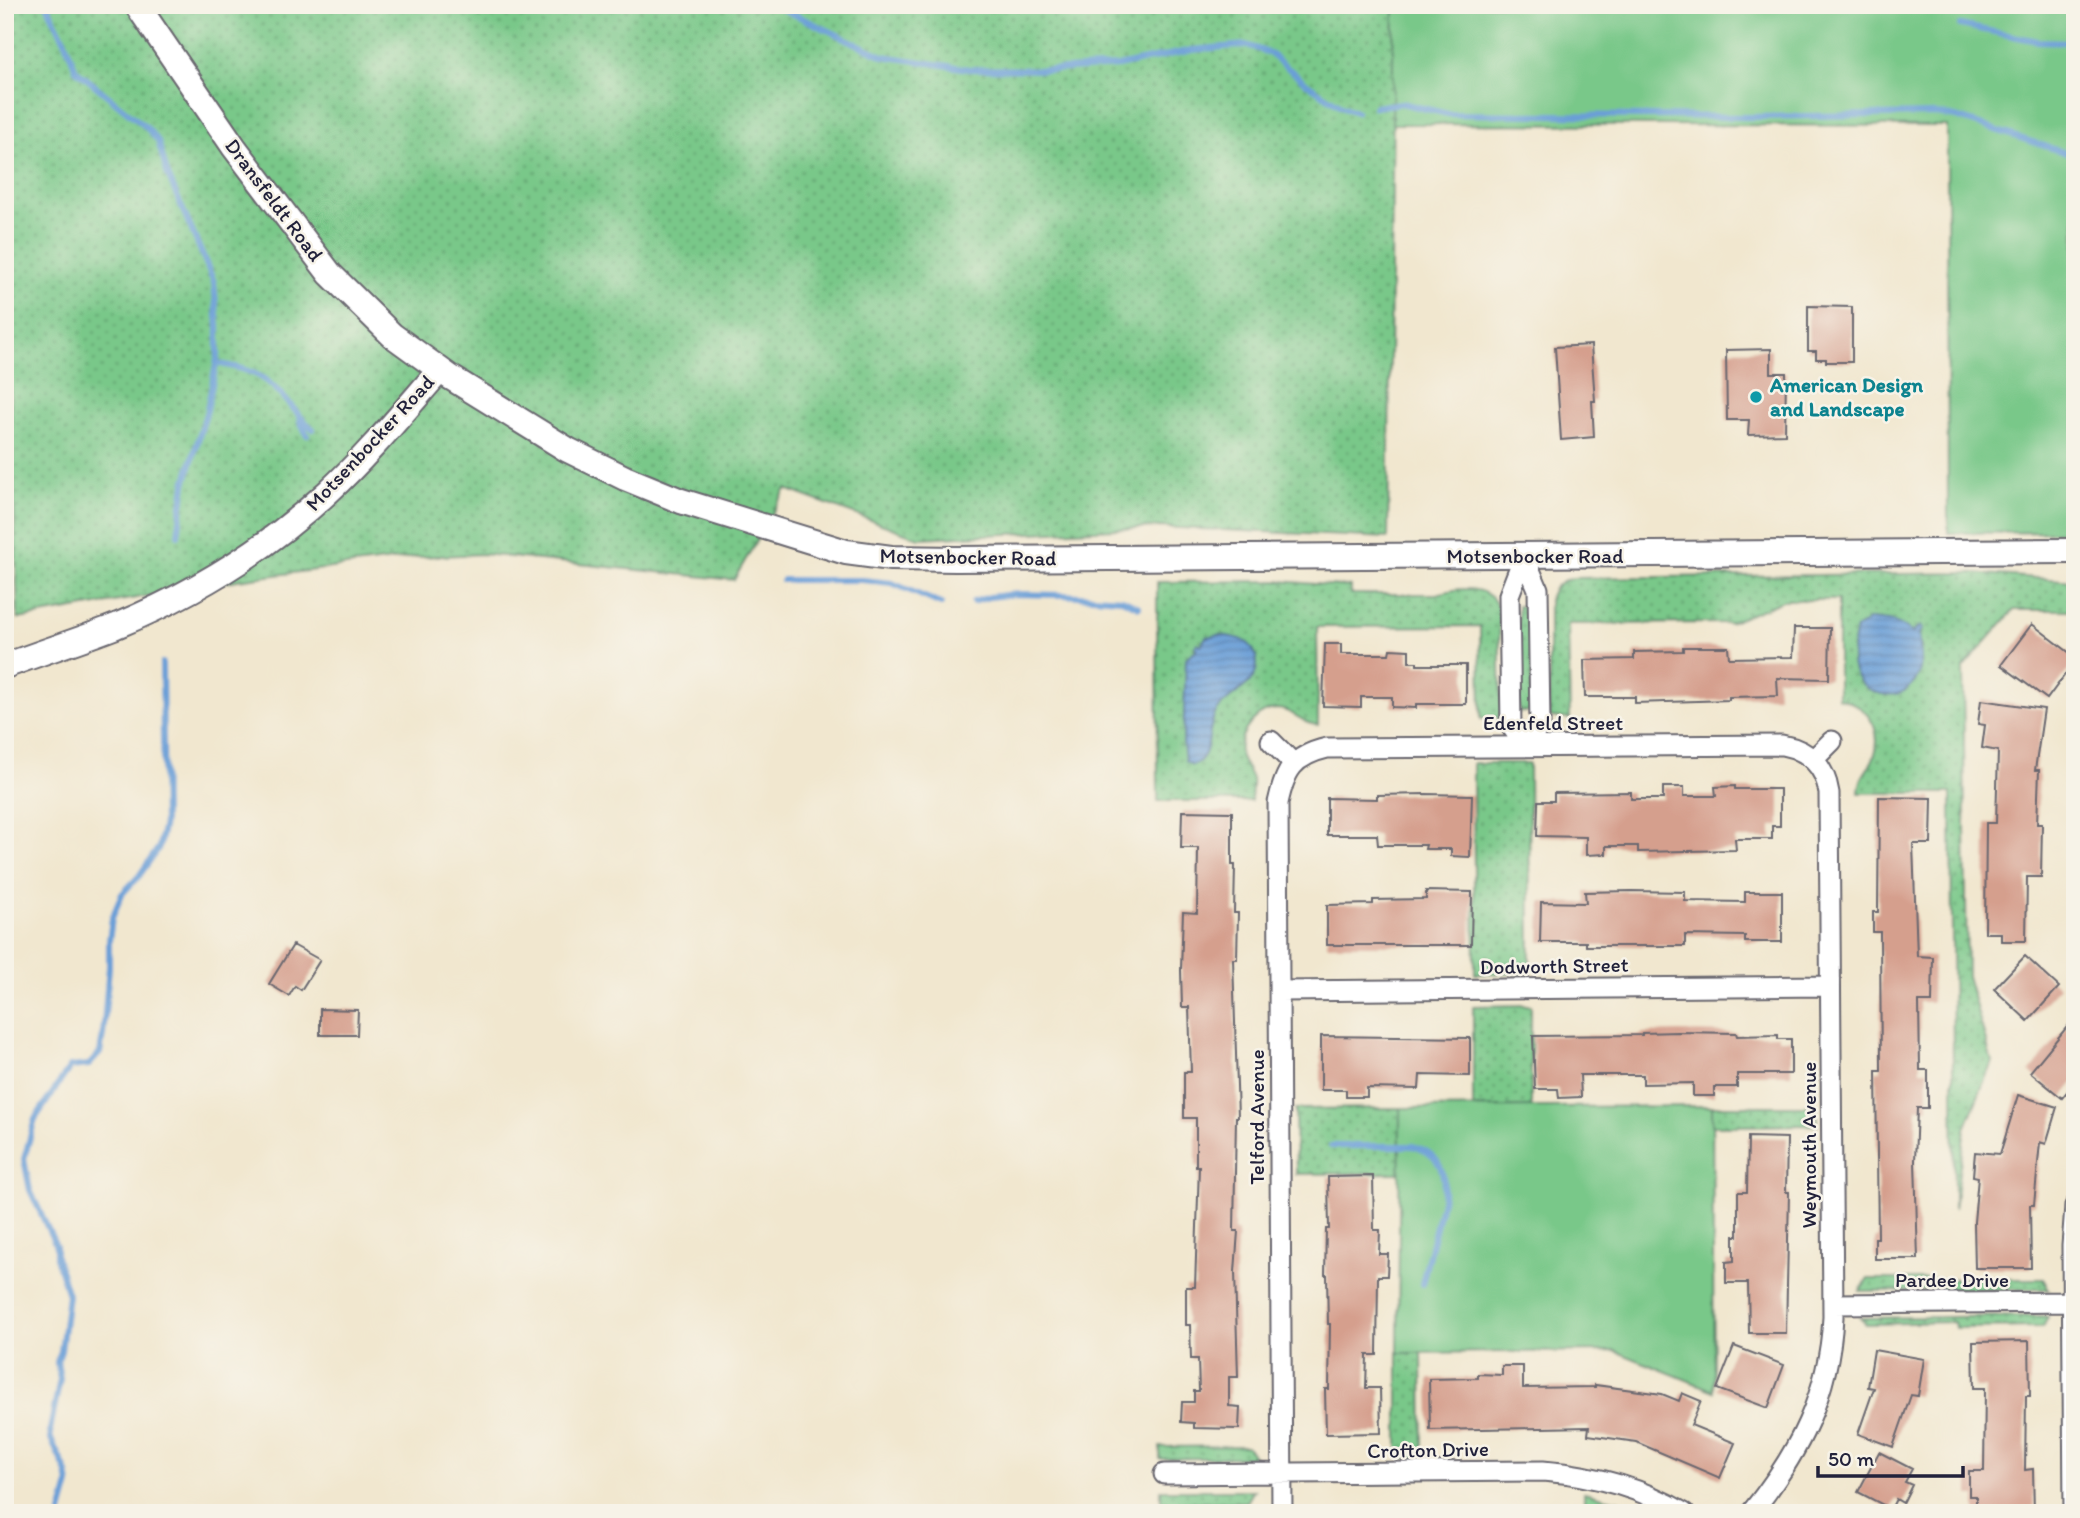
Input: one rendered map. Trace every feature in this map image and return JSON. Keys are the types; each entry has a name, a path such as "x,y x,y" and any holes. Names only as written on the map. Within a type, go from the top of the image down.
{"main road":[{"name":"Dransfeldt Road","path":"137,5 234,147 316,257 369,314 402,344 440,370"},
{"name":"Motsenbocker Road","path":"5,666 119,624 185,592 261,547 342,479 440,370 549,440 631,481 704,509 861,555 919,559 2075,551"}],"street":[{"path":"1524,556 1538,589 1539,726 1526,746 1511,726 1509,595 1524,556"},
{"path":"1271,741 1293,763"},
{"path":"1814,759 1832,741"},
{"name":"Edenfeld Street","path":"1293,763 1327,748 1526,746 1782,745 1803,751 1814,759"},
{"name":"Weymouth Avenue","path":"1751,1513 1790,1460 1812,1416 1830,1353 1833,1304 1829,793 1824,773 1814,759"},
{"name":"Telford Avenue","path":"1282,1513 1278,803 1282,783 1293,763"},
{"name":"Dodworth Street","path":"1279,991 1830,986"},
{"path":"2074,1513 2072,1236 2075,1206"},
{"name":"Pardee Drive","path":"1833,1304 2072,1302"},
{"name":"Crofton Drive","path":"1164,1474 1562,1472 1625,1486 1657,1498 1684,1513"}],"green space":[{"path":"5,5 1394,5 1388,538 1159,527 919,538 786,489 734,580 483,554 416,557 237,580 18,619 5,239"},
{"path":"1394,5 2075,5 2075,532 1948,533 1947,126 1392,124"},
{"path":"1973,573 2074,581 2075,610 2014,610 1963,668 1967,976 1992,1062 1965,1129 1954,1209 1951,793 1859,793 1862,778 1874,757 1877,736 1864,712 1838,698 1838,600 1785,600 1729,623 1568,624 1570,719 1551,717 1549,714 1549,600 1557,585 1573,578"},
{"path":"1280,581 1351,587 1351,594 1437,594 1464,589 1482,591 1495,602 1499,611 1501,710 1498,719 1493,716 1481,719 1480,626 1317,627 1318,725 1278,709 1263,713 1250,724 1242,739 1240,754 1252,779 1251,801 1158,801 1157,582"},
{"path":"1518,606 1531,606 1532,712 1519,712"},
{"path":"1473,763 1529,763 1530,974 1475,974"},
{"path":"1531,1005 1531,1107 1473,1107 1473,1006"},
{"path":"1712,1106 1817,1106 1817,1125 1712,1126"},
{"path":"1712,1106 1714,1391 1615,1351 1398,1353 1400,1108"},
{"path":"1400,1108 1400,1173 1296,1174 1295,1109"},
{"path":"1868,1279 2043,1279 2049,1289 1860,1291"},
{"path":"2048,1317 2043,1327 1955,1328 1954,1322 1866,1324 1860,1318"},
{"path":"1398,1353 1422,1353 1423,1458 1398,1458"},
{"path":"1247,1446 1254,1457 1160,1459 1160,1447"},
{"path":"1161,1490 1254,1490 1247,1502 1161,1503"},
{"path":"1584,1492 1619,1501 1651,1513 1584,1513"}],"water":[{"path":"1870,619 1897,623 1912,633 1920,626 1923,629 1919,634 1919,673 1905,691 1895,694 1874,692 1858,678 1853,668 1856,629"},
{"path":"1218,635 1247,642 1254,651 1257,667 1249,682 1220,706 1212,721 1206,751 1199,762 1192,765 1185,761 1183,743 1186,658 1197,649 1197,643 1201,645 1206,637"}],"building":[{"path":"1808,306 1852,307 1852,362 1826,362 1826,359 1816,359 1816,351 1808,351"},
{"path":"1591,345 1595,401 1592,401 1594,437 1561,440 1555,347"},
{"name":"American Design and Landscape","path":"1771,349 1771,373 1786,373 1785,434 1748,435 1749,420 1727,420 1726,350"},
{"path":"2032,624 2075,657 2075,661 2047,699 2001,665"},
{"path":"1794,628 1830,628 1829,679 1777,678 1778,696 1729,697 1729,700 1635,703 1635,697 1585,697 1584,660 1634,659 1634,652 1683,651 1683,647 1728,647 1729,658 1793,657"},
{"path":"1325,644 1341,644 1341,654 1389,654 1390,649 1409,650 1409,662 1417,662 1417,665 1466,665 1466,704 1392,707 1392,697 1361,697 1361,707 1323,706"},
{"path":"1981,700 2044,709 2035,770 2039,770 2037,824 2042,824 2041,877 2027,877 2026,941 2001,941 2001,933 1985,933 1986,823 1996,823 1998,751 1982,748 1985,725 1978,724"},
{"path":"1735,786 1735,789 1780,789 1780,826 1772,826 1772,839 1735,839 1736,850 1638,852 1638,846 1606,846 1606,854 1586,855 1586,837 1537,836 1538,801 1554,801 1554,793 1631,792 1631,799 1663,799 1663,787 1684,787 1684,796 1716,796 1715,787"},
{"path":"1377,795 1472,795 1470,857 1451,856 1451,849 1425,849 1426,845 1378,845 1377,835 1327,835 1327,798 1377,799"},
{"path":"1879,797 1932,798 1931,844 1913,844 1917,956 1933,957 1932,1002 1919,1002 1920,1070 1928,1070 1928,1108 1917,1108 1915,1161 1918,1259 1875,1259 1875,1238 1878,1238 1876,1071 1881,1071 1880,932 1873,932 1873,912 1878,912"},
{"path":"1182,811 1232,812 1234,913 1238,913 1237,959 1233,959 1238,1117 1234,1231 1238,1231 1235,1272 1238,1377 1229,1377 1229,1406 1240,1407 1239,1429 1194,1428 1194,1423 1181,1422 1182,1402 1194,1402 1194,1391 1199,1391 1198,1359 1191,1359 1190,1325 1186,1325 1186,1287 1195,1287 1199,1166 1196,1166 1196,1118 1184,1118 1184,1072 1191,1072 1189,1007 1182,1007 1181,970 1183,912 1197,913 1198,848 1181,848"},
{"path":"1426,891 1472,892 1471,945 1327,945 1327,905 1373,904 1373,900 1426,899"},
{"path":"1585,892 1685,892 1685,901 1745,902 1745,892 1782,892 1782,942 1745,942 1745,936 1685,935 1685,946 1586,946 1586,942 1540,942 1541,902 1586,903"},
{"path":"293,945 320,960 301,990 295,986 289,996 269,984"},
{"path":"2025,956 2059,987 2028,1021 1994,989"},
{"path":"320,1009 358,1010 357,1035 320,1035"},
{"path":"2075,1017 2075,1082 2062,1098 2030,1072"},
{"path":"1736,1033 1737,1036 1778,1035 1778,1039 1791,1039 1791,1074 1737,1074 1737,1087 1714,1087 1714,1096 1693,1096 1693,1083 1643,1084 1643,1075 1580,1075 1581,1097 1559,1098 1558,1089 1535,1089 1533,1036"},
{"path":"1321,1036 1470,1038 1470,1076 1420,1075 1419,1089 1367,1088 1367,1097 1346,1097 1346,1090 1321,1090"},
{"path":"2018,1095 2057,1107 2046,1144 2040,1142 2034,1205 2030,1205 2031,1268 1975,1268 1974,1222 1978,1177 1973,1176 1975,1152 2000,1154"},
{"path":"1748,1137 1787,1138 1786,1192 1789,1192 1786,1333 1749,1333 1748,1283 1726,1283 1726,1262 1734,1261 1734,1236 1738,1236 1738,1192 1747,1192"},
{"path":"1373,1176 1374,1230 1380,1230 1379,1254 1388,1254 1387,1276 1378,1276 1377,1355 1367,1355 1366,1388 1380,1388 1381,1433 1326,1434 1325,1389 1329,1389 1330,1324 1325,1275 1326,1229 1329,1229 1328,1177"},
{"path":"2029,1341 2030,1396 2026,1396 2025,1470 2033,1469 2034,1513 1976,1513 1976,1496 1969,1496 1969,1471 1984,1471 1985,1388 1974,1388 1973,1342"},
{"path":"1734,1346 1784,1365 1768,1408 1717,1389"},
{"path":"1874,1350 1924,1359 1918,1396 1911,1395 1893,1447 1858,1434 1874,1388 1868,1387"},
{"path":"1502,1366 1523,1366 1523,1388 1595,1385 1662,1394 1679,1401 1682,1393 1701,1401 1691,1425 1735,1443 1720,1478 1636,1442 1588,1435 1589,1427 1430,1430 1429,1379 1478,1378 1478,1374 1502,1375"},
{"path":"1879,1452 1912,1469 1905,1482 1912,1485 1903,1503 1896,1499 1891,1509 1858,1492"}],"waterway":[{"path":"47,5 76,70 146,127 158,141 167,173 214,282 218,355 207,410 185,484 178,535"},
{"path":"774,5 883,56 969,69 1050,70 1118,66 1192,50 1246,45 1269,53 1309,85 1341,106 1356,112"},
{"path":"1960,25 2037,41 2075,42"},
{"path":"1375,107 1401,103 1448,114 1748,117 1935,114 1956,117 2075,156"},
{"path":"216,363 243,369 262,378 274,387 313,429"},
{"path":"300,421 307,435"},
{"path":"783,580 862,580 892,583 941,604"},
{"path":"973,602 1015,594 1064,595 1122,599 1139,607"},
{"path":"61,1513 69,1484 50,1430 60,1379 57,1362 61,1351 68,1295 56,1257 56,1246 30,1190 24,1159 35,1119 70,1067 89,1065 100,1053 112,918 122,894 139,876 159,847 164,823 162,663"},
{"path":"1331,1146 1413,1146 1427,1152 1436,1160 1444,1181 1443,1193 1422,1284"}],"place":[{"name":"American Design and Landscape","path":"1756,397"}]}
